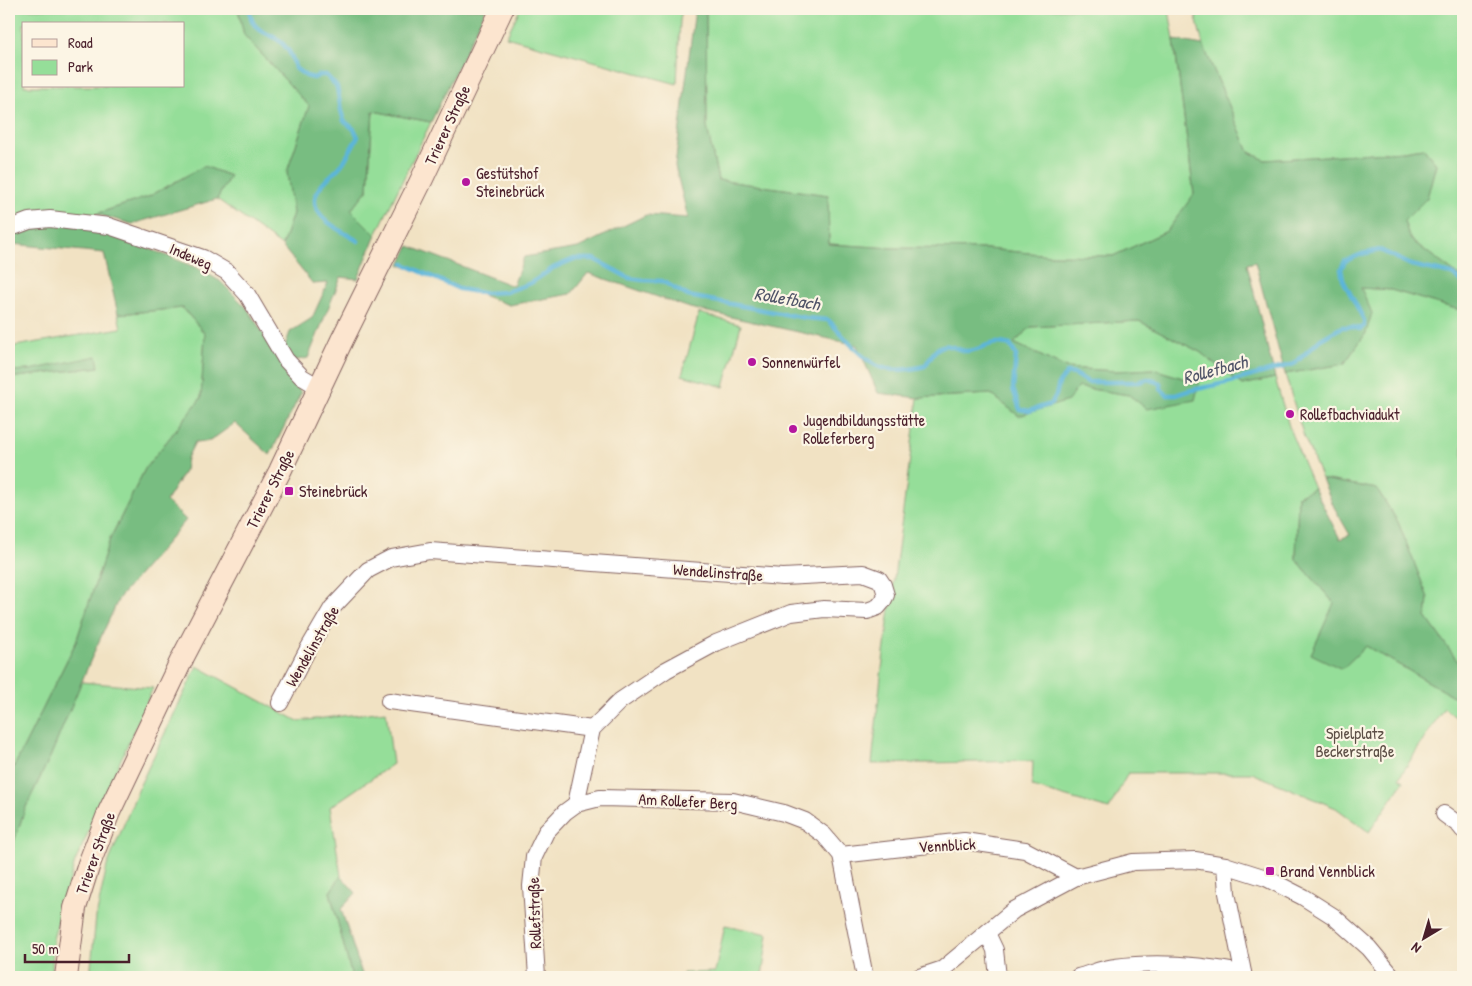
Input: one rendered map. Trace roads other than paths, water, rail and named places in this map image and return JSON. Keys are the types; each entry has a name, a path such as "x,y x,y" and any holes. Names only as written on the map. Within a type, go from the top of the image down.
{"main road":[{"name":"Trierer Straße","path":"66,977 75,908 88,864 109,812 183,657 280,471 502,9"}],"street":[{"name":"Indeweg","path":"9,224 16,226 29,221 50,219 109,226 203,258 227,272 247,294 286,360 302,377 319,387"},
{"name":"Wendelinstraße","path":"280,703 332,608 368,570 391,558 430,552 783,577 863,573 879,579 883,585 886,595 884,601 878,607 867,611 824,609 791,613 716,643 666,670 620,701 592,729"},
{"path":"389,702 592,729 576,804"},
{"name":"Am Rollefer Berg","path":"576,804 600,798 733,801 784,813 805,821 824,836 841,855"},
{"name":"Rollefstraße","path":"537,977 531,886 534,857 546,832 565,812 576,804"},
{"path":"1444,814 1463,830"},
{"name":"Vennblick","path":"841,855 964,841 1025,850 1076,877"},
{"path":"841,855 864,977"},
{"path":"919,977 943,969 1014,910 1076,877 1133,862 1195,860 1225,865 1266,878 1303,897 1333,916 1369,948 1393,977"},
{"path":"1078,977 1114,967 1175,964 1211,967 1244,975 1227,893 1225,865"},
{"path":"986,933 995,950 998,977"}],"waterway":[{"path":"249,9 252,21 256,27 277,39 287,48 295,68 306,76 314,78 319,75 326,75 337,87 344,121 354,129 358,137 342,164 318,190 315,199 316,207 326,221 358,241"},
{"name":"Rollefbach","path":"404,264 459,289 483,293 506,292 531,283 553,268 574,259 594,259 629,278 662,281 688,296 806,318 828,320 863,356 879,367 887,369 897,370 925,366 935,351 943,346 967,351 994,343 1007,344 1010,345 1016,355 1013,389 1020,409 1029,411 1051,404 1059,383 1067,373 1075,374 1088,382 1139,382 1148,379 1160,383 1161,389 1167,395 1176,395 1294,364 1321,339 1342,327 1360,329 1364,326 1364,320 1343,280 1341,269 1345,261 1362,254 1380,250 1411,265 1452,274 1463,283"}],"place":[{"name":"Gestütshof Steinebrück","path":"466,182"},
{"name":"Sonnenwürfel","path":"752,362"},
{"name":"Rollefbachviadukt","path":"1290,414"},
{"name":"Jugendbildungsstätte Rolleferberg","path":"793,429"},
{"name":"Steinebrück","path":"289,491"},
{"name":"Brand Vennblick","path":"1270,871"}],"park label":[{"name":"Spielplatz Beckerstraße","path":"1355,742"}]}
